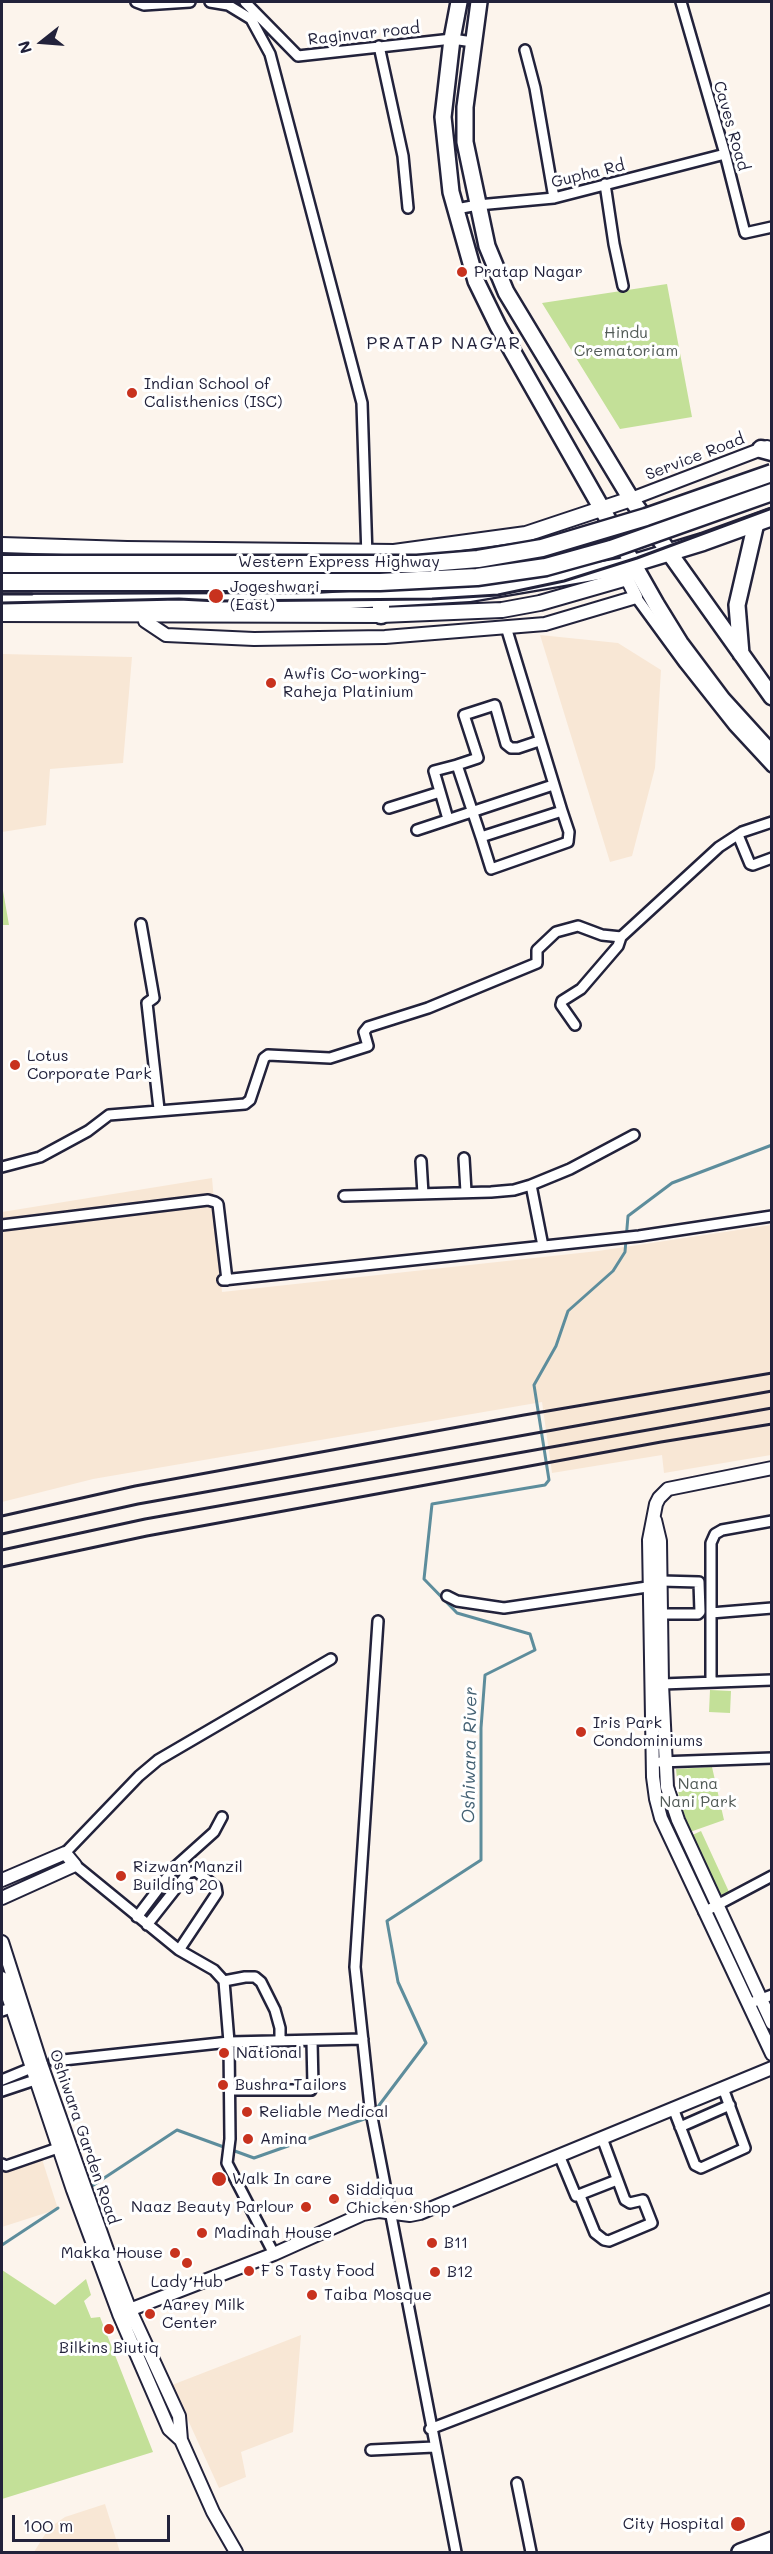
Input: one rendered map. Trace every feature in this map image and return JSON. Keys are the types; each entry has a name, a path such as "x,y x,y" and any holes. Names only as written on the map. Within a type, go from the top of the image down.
{"highway":[{"name":"Western Express Highway","path":"2,564 417,564 478,559 542,548 625,524 771,473"},
{"name":"Western Express Highway","path":"2,582 380,582 477,577 546,567 611,549 771,492"},
{"path":"2,603 141,610 469,593 628,570 669,553 766,522"},
{"path":"373,597 381,615"}],"main road":[{"path":"459,2 452,39 443,117 451,192 476,280 494,317 603,509 628,570 722,699 771,754"},
{"path":"479,2 465,107 465,142 487,246 507,292 631,499 771,697"},
{"path":"2,545 394,552 526,534 631,499"},
{"path":"741,654 737,605 766,522"},
{"path":"2,614 141,610 381,615 502,610 540,603 628,570"},
{"path":"740,2553 771,2540"}],"street":[{"path":"136,2 144,5 190,2"},
{"path":"210,2 228,5 251,19 270,54 362,403 368,552 373,597"},
{"name":"Raginvar road","path":"245,2 298,56 452,39 473,42"},
{"name":"Caves Road","path":"681,2 725,154 745,233 771,227"},
{"path":"380,46 403,156 408,208"},
{"path":"525,50 536,88 554,198"},
{"name":"Gupha Rd","path":"456,209 554,198 725,154"},
{"path":"605,184 623,286"},
{"name":"Service Road","path":"631,499 768,449"},
{"path":"628,570 636,597 684,664 734,726 771,767"},
{"path":"141,610 151,627 166,635 231,638 385,637 545,624 636,597"},
{"path":"457,765 491,869 567,843 569,832 538,741 506,627"},
{"path":"448,819 434,771 478,758 464,715 495,705 506,744 511,748 518,748 538,741"},
{"path":"417,830 553,785"},
{"path":"389,808 440,792"},
{"path":"481,837 562,811"},
{"path":"575,1025 561,1005 562,1001 581,989 618,946 621,937 718,847 738,835 771,822"},
{"path":"738,835 750,864 771,858"},
{"path":"141,924 154,998 147,1003 159,1109"},
{"path":"2,1167 40,1157 88,1131 109,1115 159,1109 245,1104 250,1100 264,1058 268,1054 330,1058 368,1046 364,1032 368,1027 428,1008 537,963 537,950 556,932 578,926 602,935 621,937"},
{"path":"344,1196 514,1190 570,1169 634,1135"},
{"path":"464,1158 466,1192"},
{"path":"421,1161 423,1194"},
{"path":"531,1185 543,1246"},
{"path":"2,1225 208,1200 218,1203 225,1280 639,1236 771,1215"},
{"path":"771,1468 673,1487 659,1498 654,1515 660,1540 652,1762 661,1818 704,1912 760,1999 757,2022 771,2054"},
{"path":"711,1682 711,1543 715,1534 722,1530 771,1521"},
{"path":"447,1596 457,1601 504,1608 657,1584 698,1582 700,1612 698,1614 661,1614"},
{"path":"657,1584 661,1614 667,1787 678,1820 770,2020 757,2022"},
{"path":"711,1613 771,1608"},
{"path":"378,1621 354,1967 370,2107 392,2212 430,2429 456,2553"},
{"path":"2,1880 65,1853 139,1776 158,1760 331,1659"},
{"path":"662,1684 771,1680"},
{"path":"652,1762 771,1758"},
{"path":"137,1917 175,1867 214,1832 222,1817"},
{"path":"65,1853 75,1865 137,1917 179,1950 214,1970 224,1981 229,2042 230,2139 227,2163 274,2254"},
{"path":"2,1898 75,1865"},
{"path":"685,1872 698,1865"},
{"path":"147,1925 188,1873 196,1871 216,1887 218,1893 179,1950"},
{"path":"704,1912 771,1876"},
{"name":"Oshiwara Garden Road","path":"2,1942 11,2008"},
{"path":"224,1981 255,1977 261,1982 275,2010 280,2028 280,2041"},
{"name":"Oshiwara Garden Road","path":"2,1978 11,2008 90,2206 125,2312"},
{"path":"54,2061 229,2042 363,2039"},
{"path":"229,2090 307,2092 311,2090 313,2086 312,2041"},
{"path":"125,2312 274,2254 363,2214 379,2211 420,2213 771,2068"},
{"path":"2,2080 36,2071"},
{"path":"2,2091 36,2071"},
{"name":"Oshiwara Garden Road","path":"36,2071 58,2148 125,2312 169,2429 182,2440 213,2512 236,2553"},
{"path":"673,2108 697,2167 701,2168 744,2150 745,2146 723,2088"},
{"path":"680,2127 730,2105"},
{"path":"580,2196 595,2233 604,2240 609,2241 651,2224 652,2220 644,2201 641,2199 626,2202 602,2138"},
{"path":"2,2164 6,2166 58,2148"},
{"path":"559,2155 574,2195 580,2196 617,2180"},
{"path":"430,2429 771,2298"},
{"path":"370,2450 434,2447"},
{"path":"517,2483 531,2553"}],"shaded area":[{"path":"540,635 618,643 661,670 655,768 632,856 610,862"},
{"path":"2,654 132,657 123,763 50,769 46,825 2,832"},
{"path":"212,1178 222,1292 598,1251 771,1225 771,1455 664,1473 662,1455 552,1473 542,1402 93,1479 2,1502 2,1212"},
{"path":"41,2156 58,2209 2,2227 2,2169"},
{"path":"301,2335 293,2432 241,2452 246,2477 219,2488 172,2385"},
{"path":"105,2504 120,2552 34,2552 49,2528 65,2517"}],"green space":[{"name":"Hindu Crematoriam","path":"667,284 692,417 620,429 542,303"},
{"path":"2,885 9,925 2,925"},
{"path":"710,1690 731,1691 730,1713 709,1712"},
{"name":"Nana Nani Park","path":"712,1767 724,1820 690,1832 679,1798 676,1769"},
{"path":"701,1831 730,1894 712,1902 682,1840"},
{"path":"2,2270 55,2305 86,2279 91,2295 84,2301 91,2318 100,2317 153,2452 2,2499"}],"waterway":[{"name":"Oshiwara River","path":"374,2112 426,2043 398,1982 387,1921 481,1860 481,1728 485,1675 535,1650 530,1634 457,1613 424,1579 432,1504 545,1485 549,1480 534,1385 556,1346 568,1311 613,1271 625,1252 628,1216 672,1183 772,1145"},
{"name":"Oshiwara River","path":"89,2188 177,2130 254,2158 370,2117"},
{"name":"Oshiwara River","path":"2,2245 58,2208"}],"railway":[{"path":"2,603 179,599 218,601 432,599 498,595 564,581 637,558 772,508"},
{"path":"593,562 698,526"},
{"path":"2,594 32,594"},
{"path":"2,1516 135,1486 524,1415 772,1373"},
{"path":"2,1534 138,1504 772,1391"},
{"path":"2,1550 145,1519 772,1408"},
{"path":"2,1567 147,1536 661,1442 772,1424"}],"place":[{"name":"Pratap Nagar","path":"462,272"},
{"name":"Indian School of Calisthenics (ISC)","path":"132,393"},
{"name":"Jogeshwari (East)","path":"216,596"},
{"name":"Awfis Co-working- Raheja Platinium","path":"271,683"},
{"name":"Lotus Corporate Park","path":"15,1065"},
{"name":"Iris Park Condominiums","path":"581,1732"},
{"name":"Rizwan Manzil Building 20","path":"121,1876"},
{"name":"National","path":"224,2053"},
{"name":"Bushra Tailors","path":"223,2085"},
{"name":"Reliable Medical","path":"247,2112"},
{"name":"Amina","path":"248,2139"},
{"name":"Walk In care","path":"219,2179"},
{"name":"Siddiqua Chicken Shop","path":"334,2199"},
{"name":"Naaz Beauty Parlour","path":"306,2207"},
{"name":"Madinah House","path":"202,2233"},
{"name":"B11","path":"432,2243"},
{"name":"Makka House","path":"175,2253"},
{"name":"Lady Hub","path":"187,2263"},
{"name":"F S Tasty Food","path":"249,2271"},
{"name":"B12","path":"435,2272"},
{"name":"Taiba Mosque","path":"312,2295"},
{"name":"Aarey Milk Center","path":"150,2314"},
{"name":"Bilkins Biutiq","path":"109,2329"},
{"name":"City Hospital","path":"738,2524"}],"district":[{"name":"PRATAP NAGAR","path":"444,343"}]}
